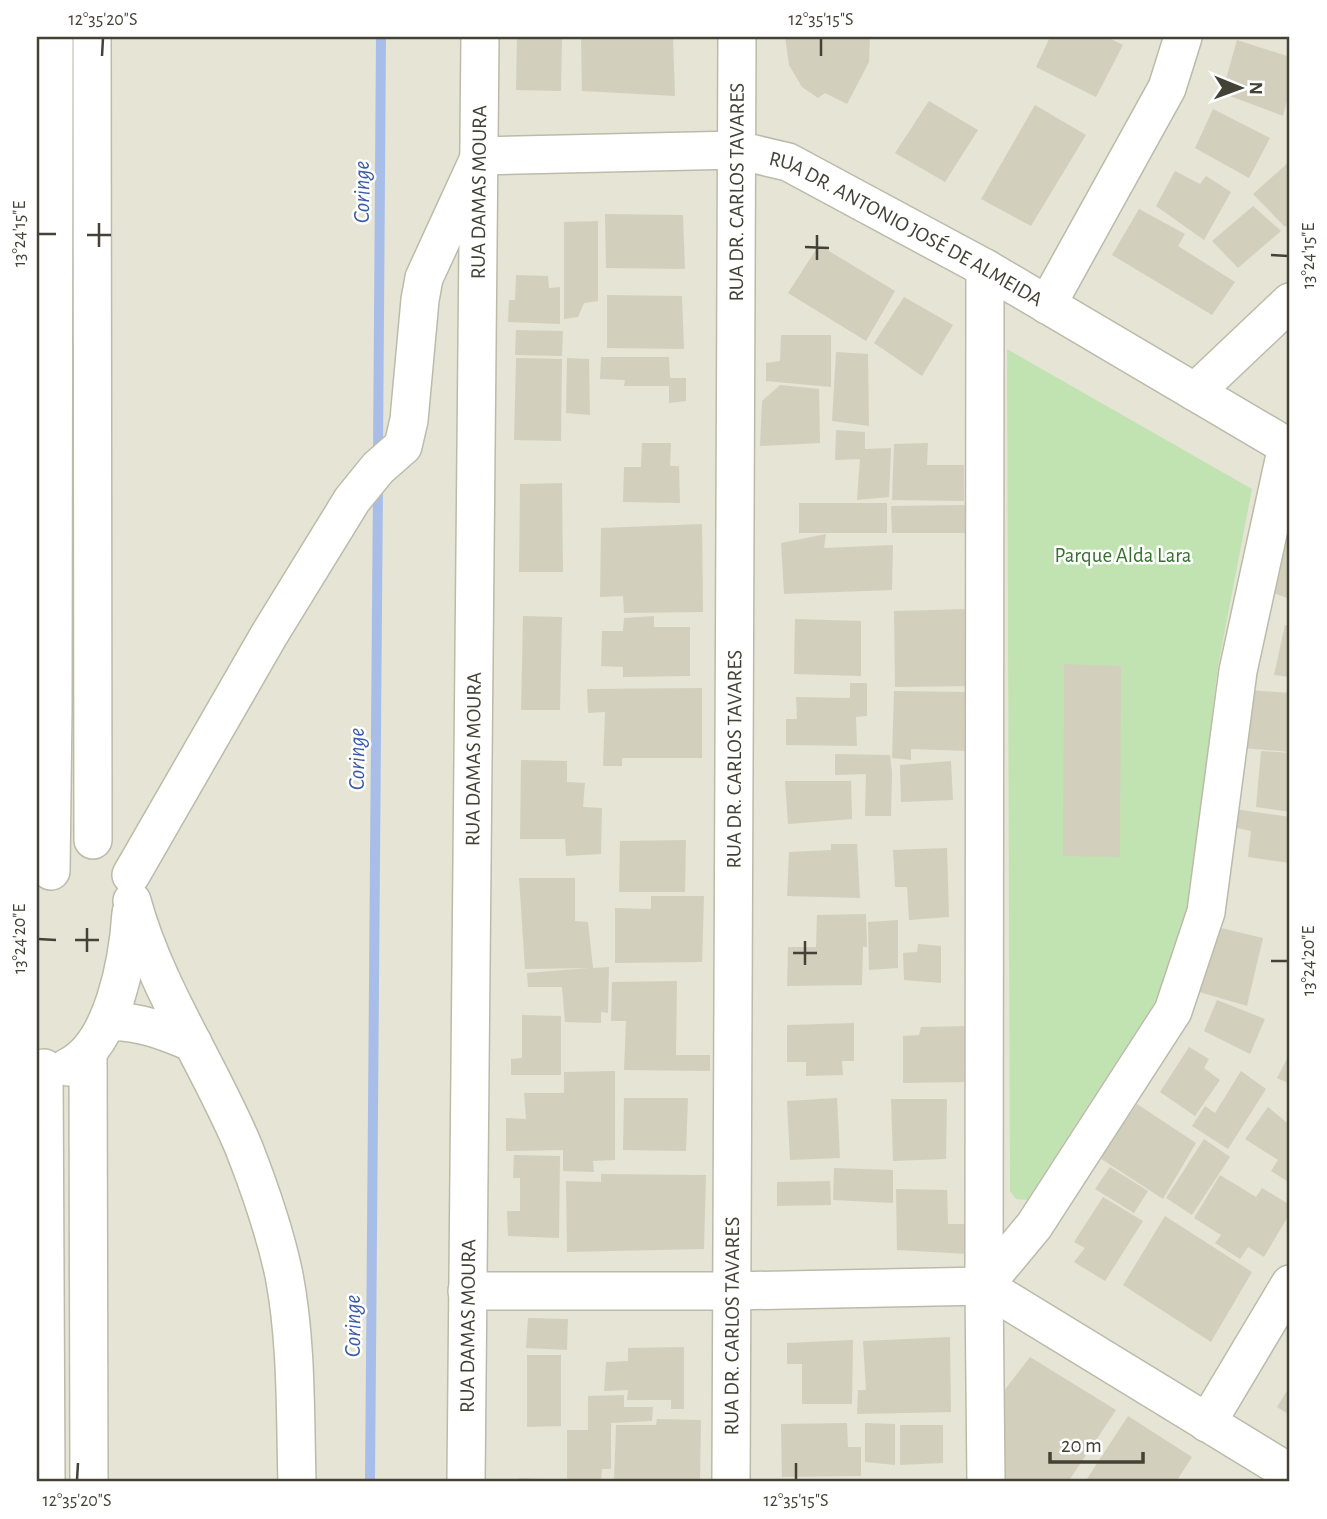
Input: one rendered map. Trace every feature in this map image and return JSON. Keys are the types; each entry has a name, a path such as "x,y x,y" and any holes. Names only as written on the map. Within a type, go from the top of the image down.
{"street":[{"path":"92,37 93,841"},
{"name":"RUA DAMAS MOURA","path":"466,1482 480,37"},
{"name":"RUA DR. CARLOS TAVARES","path":"731,1482 737,37"},
{"path":"1047,305 1167,88 1183,37"},
{"path":"40,887 48,59"},
{"name":"RUA DR. ANTONIO JOSÉ DE ALMEIDA","path":"480,156 737,150 788,162 985,268 1289,447"},
{"path":"46,1482 40,1067 57,1069 71,1066 88,1052 107,1022 124,967 130,933 132,888 269,635 352,500 378,468 403,446 409,420 424,278 480,156"},
{"path":"985,268 986,1482"},
{"path":"1195,392 1290,302"},
{"path":"984,1286 1034,1226 1173,1011 1206,912 1238,671 1289,447"},
{"path":"40,887 67,852 83,843 103,840 118,846 128,863 151,958 244,1149 268,1216 284,1276 292,1340 297,1482"},
{"path":"107,1022 140,1024 192,1043"},
{"path":"88,1052 89,1482"},
{"path":"1207,1423 1290,1284"},
{"path":"467,1290 732,1291 984,1286 1290,1473"}],"shaded area":[{"path":"37,37 1290,37 1290,1482 37,1482"}],"green space":[{"name":"Parque Alda Lara","path":"1007,349 1252,489 1218,666 1189,905 1157,999 1027,1200 1016,1199 1010,1191"}],"building":[{"path":"517,37 562,37 561,91 516,90"},
{"path":"581,37 673,37 675,96 582,91"},
{"path":"785,37 870,37 869,62 847,104 825,93 818,98 802,87 789,65"},
{"path":"1050,37 1107,37 1123,45 1096,97 1036,67"},
{"path":"1237,40 1290,57 1290,89 1283,116 1222,93"},
{"path":"929,101 978,130 945,182 895,153"},
{"path":"1035,105 1086,135 1031,226 981,199"},
{"path":"1213,109 1270,138 1249,178 1195,148"},
{"path":"1290,161 1290,222 1285,227 1253,194"},
{"path":"1175,171 1200,184 1206,176 1231,192 1204,240 1156,206"},
{"path":"1253,206 1281,231 1238,268 1212,241"},
{"path":"1139,209 1185,234 1178,246 1235,282 1212,315 1112,255"},
{"path":"605,214 683,215 685,269 606,268"},
{"path":"598,221 598,301 584,303 578,317 564,319 564,222"},
{"path":"819,245 895,291 866,341 788,293"},
{"path":"516,275 548,276 549,288 560,287 560,324 508,322 509,300 515,300"},
{"path":"607,295 682,296 684,349 607,348"},
{"path":"904,297 953,325 922,376 874,343"},
{"path":"516,330 563,331 562,356 515,355"},
{"path":"781,335 831,335 831,387 766,381 766,363 780,361"},
{"path":"836,352 868,354 869,426 832,421"},
{"path":"601,357 669,357 670,378 686,378 686,401 669,403 669,386 624,386 625,380 600,379"},
{"path":"516,358 562,359 561,441 514,440"},
{"path":"567,358 589,359 590,415 566,413"},
{"path":"780,385 819,389 820,443 760,446 762,401"},
{"path":"836,430 865,432 865,449 891,448 889,497 857,500 860,459 835,460"},
{"path":"642,443 671,443 670,466 679,466 680,503 623,502 624,467 641,467"},
{"path":"928,443 927,465 964,465 964,501 892,500 894,444"},
{"path":"562,483 563,572 519,572 520,484"},
{"path":"799,503 887,503 887,533 799,533"},
{"path":"968,505 969,533 892,533 891,506"},
{"path":"1290,509 1290,599 1268,591"},
{"path":"702,524 703,612 624,613 623,596 600,597 601,528"},
{"path":"826,534 824,548 893,545 892,590 784,594 781,543"},
{"path":"968,609 970,686 895,687 894,611"},
{"path":"523,616 562,617 560,710 521,710"},
{"path":"654,616 654,627 690,627 690,676 623,677 623,667 601,666 602,631 623,631 624,618"},
{"path":"795,619 861,621 861,676 794,674"},
{"path":"1285,625 1290,626 1290,677 1274,675"},
{"path":"1064,664 1121,666 1120,857 1063,856"},
{"path":"850,683 867,683 867,716 856,717 857,746 786,745 786,719 797,719 796,697 850,698"},
{"path":"702,688 702,758 622,758 622,766 603,766 605,712 588,713 587,689"},
{"path":"1247,690 1290,693 1290,752 1242,748"},
{"path":"894,691 968,692 969,751 911,749 911,760 892,758"},
{"path":"1261,751 1290,753 1290,812 1256,807"},
{"path":"835,754 890,755 891,816 865,816 866,774 835,775"},
{"path":"521,760 567,761 567,782 585,783 583,807 602,808 601,854 566,856 565,839 520,839"},
{"path":"951,761 953,800 901,802 900,765"},
{"path":"785,781 851,781 852,819 788,824"},
{"path":"1235,809 1290,817 1290,863 1248,857 1251,831 1232,827"},
{"path":"686,840 685,892 619,892 620,841"},
{"path":"831,844 857,844 860,898 787,896 789,852 831,850"},
{"path":"947,848 949,917 909,920 907,887 895,887 893,850"},
{"path":"519,878 575,878 575,921 588,922 593,968 609,967 608,1013 601,1012 601,1023 565,1022 562,987 528,987 527,973 589,968 525,969"},
{"path":"651,896 704,896 702,962 615,963 615,908 651,909"},
{"path":"866,914 867,947 863,947 862,985 787,986 788,947 816,947 817,915"},
{"path":"898,920 898,968 869,970 868,922"},
{"path":"1217,927 1263,938 1247,1006 1196,991"},
{"path":"918,944 941,946 941,983 904,980 903,953 917,952"},
{"path":"677,981 676,1055 710,1055 710,1071 624,1070 626,1021 611,1021 612,982"},
{"path":"1217,1000 1265,1019 1250,1054 1204,1031"},
{"path":"522,1015 561,1016 561,1075 511,1075 511,1059 522,1058"},
{"path":"854,1023 854,1061 842,1061 843,1075 806,1076 806,1062 787,1062 787,1025"},
{"path":"967,1026 968,1082 903,1083 903,1036 919,1035 921,1027"},
{"path":"1189,1047 1209,1059 1204,1068 1220,1080 1195,1116 1160,1092"},
{"path":"1290,1053 1290,1084 1277,1078"},
{"path":"615,1071 615,1160 593,1161 594,1172 563,1171 563,1150 506,1151 506,1118 526,1119 524,1093 564,1093 564,1072"},
{"path":"1241,1071 1266,1089 1228,1149 1192,1126 1205,1106 1215,1113"},
{"path":"624,1098 688,1098 686,1151 623,1150"},
{"path":"837,1098 840,1158 790,1160 787,1101"},
{"path":"891,1099 947,1099 946,1159 893,1161"},
{"path":"1137,1104 1196,1143 1163,1199 1100,1158"},
{"path":"1268,1107 1290,1125 1290,1183 1271,1171 1278,1160 1245,1139"},
{"path":"1204,1139 1230,1157 1192,1215 1166,1198"},
{"path":"514,1155 560,1156 559,1238 508,1236 507,1211 520,1211 520,1178 513,1178"},
{"path":"1110,1167 1148,1191 1134,1213 1095,1189"},
{"path":"834,1168 893,1170 893,1203 833,1200"},
{"path":"601,1174 706,1175 704,1249 567,1252 566,1181 601,1182"},
{"path":"1220,1175 1256,1197 1262,1188 1290,1205 1290,1213 1264,1257 1248,1247 1240,1259 1215,1243 1221,1235 1194,1218"},
{"path":"830,1181 831,1205 777,1206 777,1182"},
{"path":"896,1189 947,1190 948,1224 966,1224 968,1254 897,1250"},
{"path":"1103,1197 1143,1221 1105,1281 1074,1262 1085,1248 1074,1242"},
{"path":"1165,1216 1252,1272 1211,1342 1123,1285"},
{"path":"528,1318 568,1319 567,1350 526,1348"},
{"path":"950,1337 951,1412 857,1414 858,1390 866,1390 863,1341"},
{"path":"853,1340 852,1404 802,1404 802,1364 787,1364 787,1343"},
{"path":"684,1347 684,1409 671,1409 671,1400 627,1400 628,1390 604,1391 606,1362 628,1361 628,1348"},
{"path":"527,1355 561,1355 561,1426 527,1427"},
{"path":"1030,1357 1116,1410 1068,1482 1002,1482 1000,1396"},
{"path":"1290,1386 1290,1415 1277,1407"},
{"path":"624,1395 624,1407 653,1407 652,1421 611,1423 611,1469 602,1469 601,1480 567,1481 567,1430 588,1430 588,1396"},
{"path":"1128,1416 1192,1457 1176,1482 1085,1482"},
{"path":"657,1419 701,1420 700,1479 614,1481 616,1425 656,1425"},
{"path":"847,1423 848,1447 861,1447 861,1476 782,1477 781,1424"},
{"path":"865,1423 895,1424 895,1465 865,1462"},
{"path":"900,1425 943,1425 943,1463 900,1465"},
{"path":"519,1478 564,1480 564,1482 518,1482"}],"waterway":[{"name":"Coringe","path":"378,456 381,37"},
{"name":"Coringe","path":"370,1482 378,485"}]}
